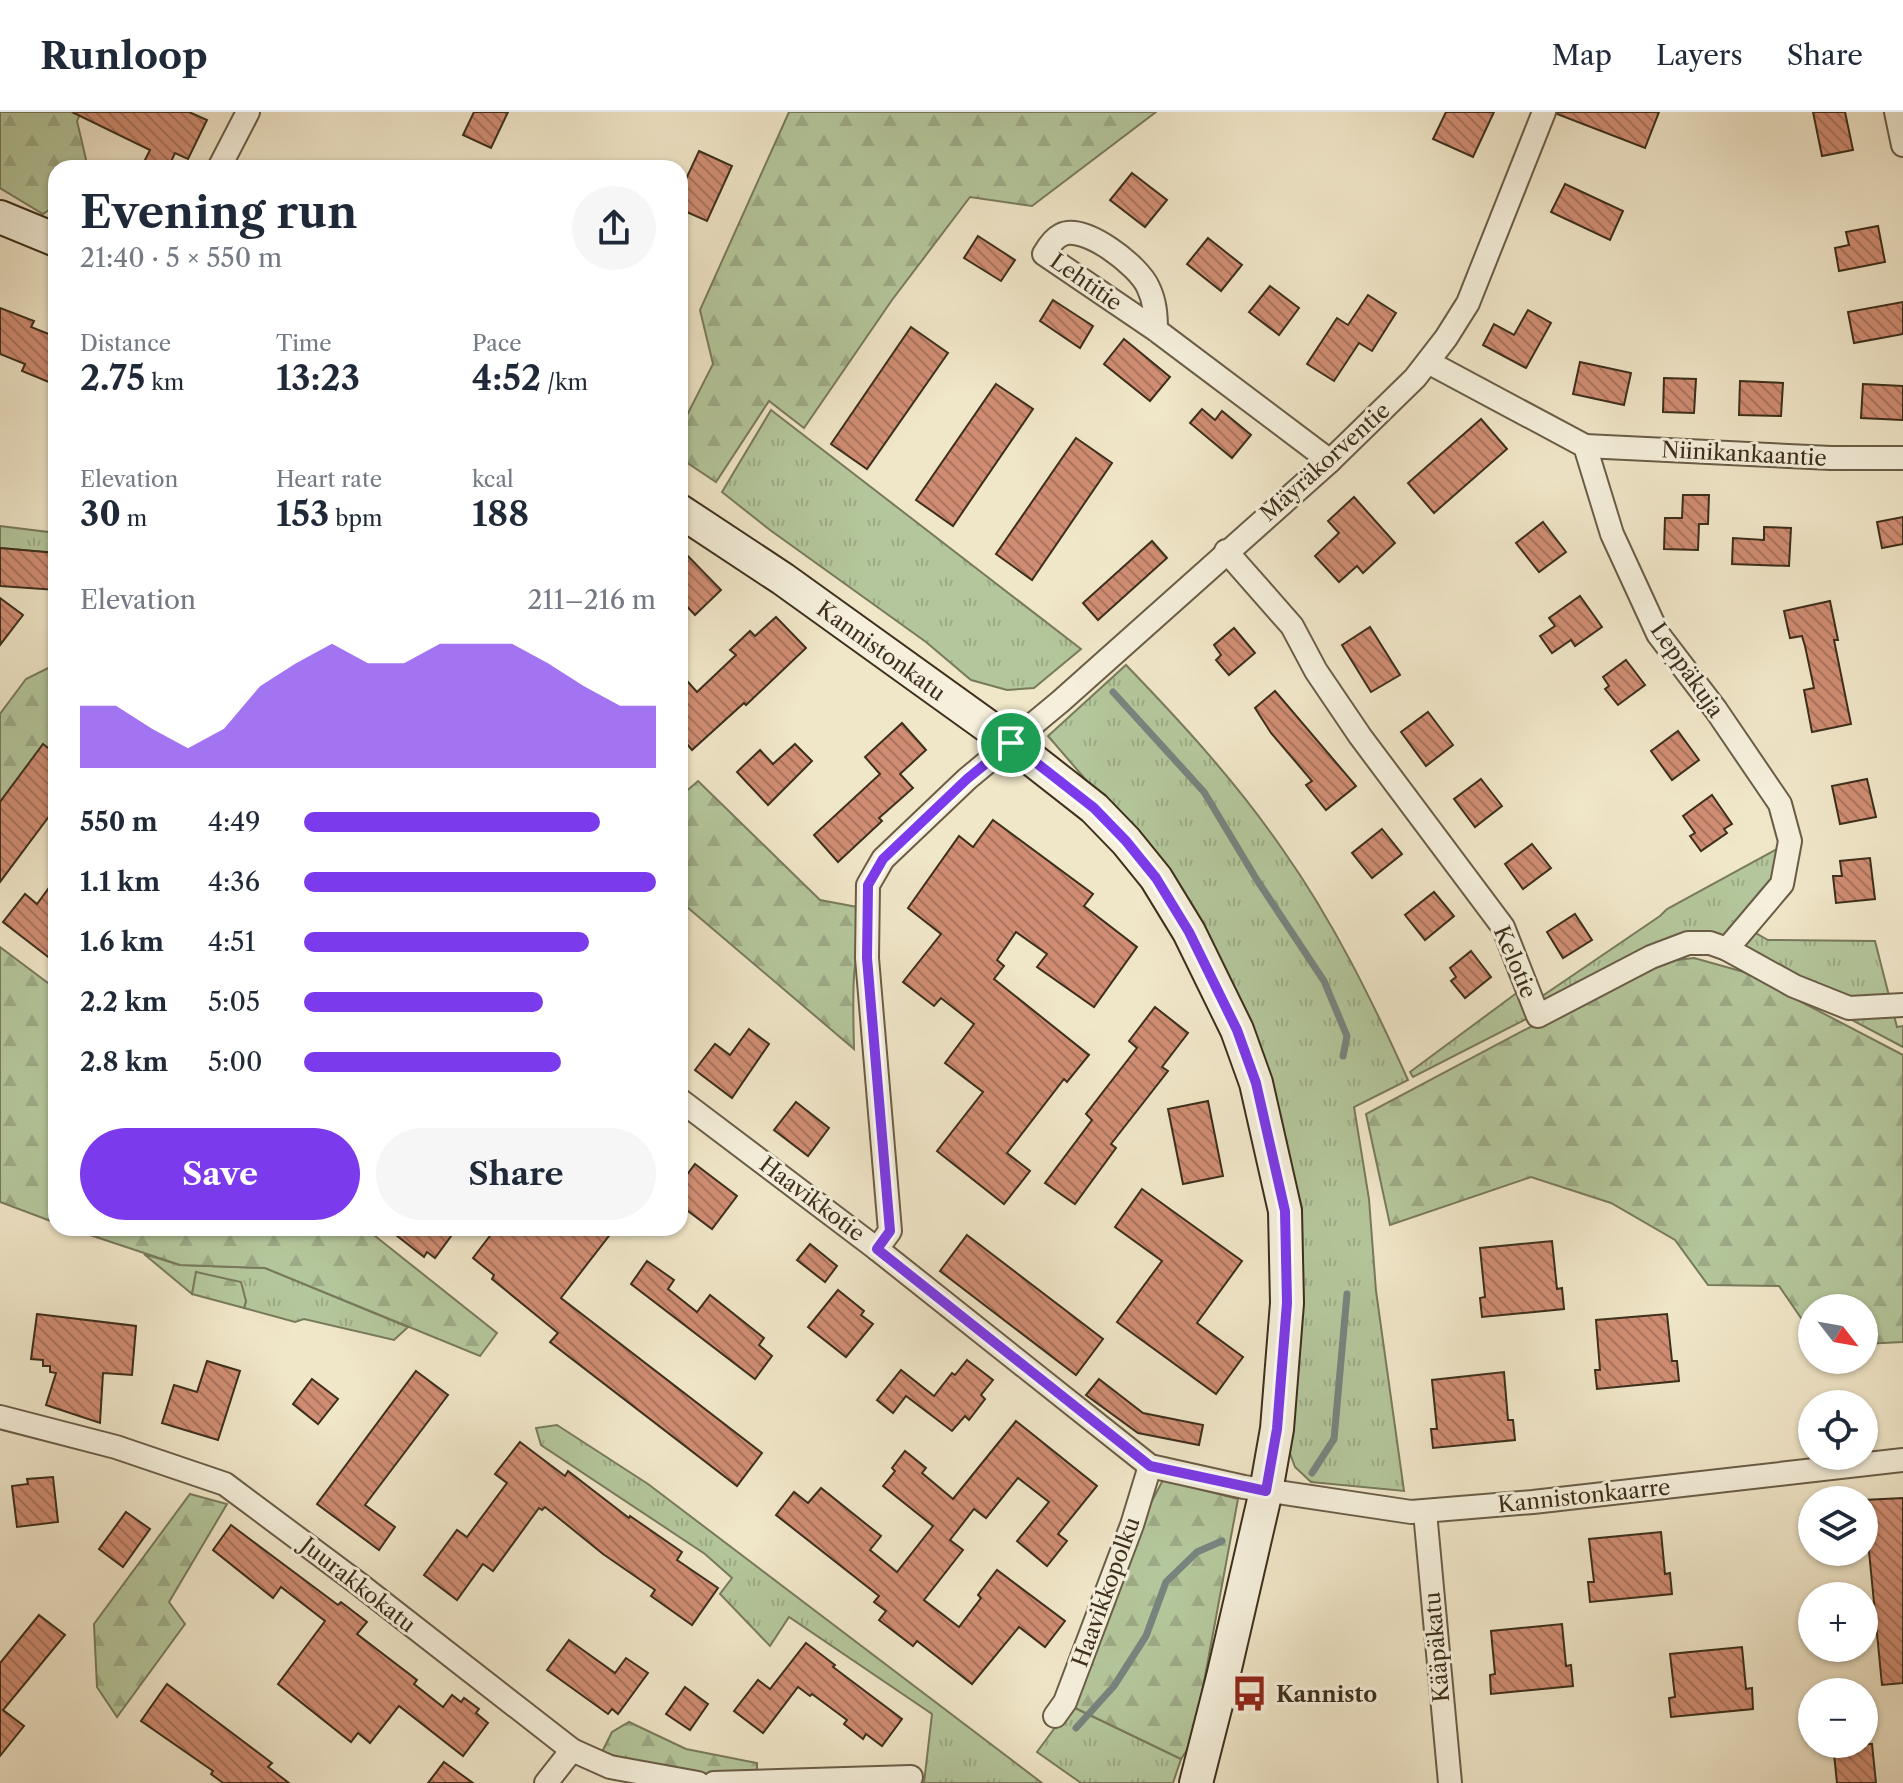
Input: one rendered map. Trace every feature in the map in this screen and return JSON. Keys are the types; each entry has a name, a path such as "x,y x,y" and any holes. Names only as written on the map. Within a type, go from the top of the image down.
{"street":[{"path":"223,160 248,112"},
{"name":"Mäyräkorventie","path":"877,1249 890,1231 867,958 868,885 883,859 967,779 1330,461 1415,378 1468,303 1544,112"},
{"path":"1896,112 1903,145"},
{"path":"0,217 48,237"},
{"name":"Lehtitie","path":"1156,330 1156,309 1140,274 1091,237 1076,232 1061,234 1052,242 1044,254 1156,330 1330,461"},
{"path":"1428,362 1585,446"},
{"name":"Niinikankaantie","path":"1585,446 1831,458 1903,458"},
{"name":"Leppäkuja","path":"1585,446 1612,534 1658,634 1716,710 1780,804 1790,841 1782,884 1727,949"},
{"name":"Kannistonkatu","path":"688,516 783,579 898,665 1011,743 1094,808 1156,878 1189,932 1237,1030 1256,1083 1285,1211 1287,1303 1277,1429 1266,1491 1196,1783"},
{"name":"Kelotie","path":"1226,551 1292,626 1316,671 1360,736 1503,927 1538,1016 1651,957 1688,943 1710,943 1727,949 1794,986 1849,1008 1903,1005"},
{"name":"Haavikkotie","path":"688,1106 877,1249 1150,1466 1266,1491"},
{"name":"Juurakkokatu","path":"0,1417 116,1447 225,1484 572,1750 610,1767 698,1783"},
{"name":"Kannistonkaarre","path":"1266,1491 1425,1512 1903,1460"},
{"name":"Haavikkopolku","path":"1055,1716 1065,1702 1132,1525 1150,1466"},
{"name":"Kääpäkatu","path":"1425,1512 1450,1783"},
{"path":"546,1783 572,1750"},
{"path":"714,1783 911,1777"}],"green space":[{"path":"0,112 81,112 77,121 86,160 48,160 48,211 43,214 0,188"},
{"path":"789,112 1156,112 1032,206 970,197 892,300 804,428 769,401 716,482 688,463 688,413 713,364 700,310"},
{"path":"771,410 1081,649 1034,688 1007,690 971,680 926,642 770,530 722,492"},
{"path":"0,526 48,532 48,552 0,548"},
{"path":"1126,665 1208,754 1283,850 1351,962 1408,1080 1354,1107 1369,1199 1376,1291 1404,1491 1311,1482 1295,1467 1288,1448 1302,1208 1248,1026 1169,876 1048,736"},
{"path":"48,668 48,748 43,745 0,802 0,714 26,679"},
{"path":"698,781 820,900 868,909 855,962 854,1049 688,908 688,790"},
{"path":"1788,843 1754,932 1768,940 1875,941 1897,1027 1903,1026 1903,1047 1750,966 1696,948 1655,953 1413,1077 1410,1072 1522,989 1529,1005 1667,909"},
{"path":"0,947 48,983 48,1220 0,1202"},
{"path":"1694,958 1744,972 1903,1055 1903,1342 1878,1343 1878,1294 1798,1294 1798,1314 1779,1286 1708,1285 1675,1240 1611,1203 1531,1177 1390,1225 1366,1114 1651,963"},
{"path":"93,1236 375,1236 497,1333 480,1356 265,1268 180,1265"},
{"path":"144,1254 180,1265 265,1268 408,1327 394,1340 304,1319 295,1322 244,1308 246,1301 197,1272 192,1294"},
{"path":"196,1272 241,1282 246,1301 244,1308 192,1294"},
{"path":"557,1425 648,1484 1042,1783 924,1783 932,1714 789,1617 770,1646 720,1594 732,1578 705,1554 541,1445 536,1428"},
{"path":"1163,1480 1238,1499 1193,1741 1181,1759 1071,1706 1137,1529"},
{"path":"190,1494 227,1504 169,1602 185,1624 117,1717 97,1687 94,1624"},
{"path":"1071,1706 1181,1759 1173,1783 1081,1783 1037,1752"},
{"path":"629,1722 686,1749 757,1763 757,1783 740,1775 682,1776 602,1752 612,1732"}],"building":[{"path":"72,112 189,112 207,120 188,159 175,153 172,160 145,160 150,150"},
{"path":"474,112 508,112 491,148 463,135"},
{"path":"1446,112 1494,112 1473,157 1433,139"},
{"path":"1558,112 1659,112 1645,148"},
{"path":"1813,112 1845,112 1853,150 1822,156"},
{"path":"699,151 732,166 707,221 688,213 688,175"},
{"path":"1132,173 1167,200 1145,227 1110,200"},
{"path":"1565,184 1623,211 1610,240 1551,212"},
{"path":"1878,226 1885,262 1839,271 1835,248 1849,245 1846,232"},
{"path":"978,236 1015,260 1001,281 964,258"},
{"path":"1208,238 1242,265 1221,291 1187,264"},
{"path":"1270,286 1299,308 1279,335 1249,312"},
{"path":"1368,295 1396,313 1372,351 1359,343 1334,381 1307,364 1337,318 1348,325"},
{"path":"1053,300 1093,326 1080,348 1040,321"},
{"path":"1903,302 1903,334 1854,343 1848,312"},
{"path":"0,308 34,321 31,327 48,334 48,382 22,371 25,364 0,354"},
{"path":"1528,310 1551,323 1526,368 1483,345 1494,324 1514,335"},
{"path":"911,327 948,353 867,469 831,444"},
{"path":"1124,339 1170,377 1150,401 1104,364"},
{"path":"1580,362 1631,373 1624,405 1573,394"},
{"path":"1664,378 1696,379 1694,413 1663,412"},
{"path":"1740,381 1783,383 1781,416 1739,415"},
{"path":"996,384 1033,409 953,526 916,500"},
{"path":"1863,384 1903,386 1903,420 1861,418"},
{"path":"1202,409 1215,420 1222,411 1251,435 1232,458 1190,423"},
{"path":"1481,419 1507,449 1434,513 1408,483"},
{"path":"1076,438 1112,463 1032,580 996,554"},
{"path":"1683,495 1709,495 1708,524 1699,524 1698,550 1664,549 1665,518 1682,518"},
{"path":"1354,497 1395,543 1363,573 1357,566 1339,582 1315,556 1339,533 1328,521"},
{"path":"1903,517 1903,544 1882,548 1877,522"},
{"path":"1543,522 1566,552 1539,572 1516,543"},
{"path":"1764,527 1791,528 1789,566 1732,564 1733,538 1764,540"},
{"path":"1152,541 1167,558 1098,620 1083,603"},
{"path":"0,548 48,552 48,589 0,586"},
{"path":"688,556 721,590 695,615 688,608"},
{"path":"1580,596 1602,627 1575,646 1571,640 1552,653 1540,636 1555,626 1549,618"},
{"path":"0,598 23,615 0,645"},
{"path":"1830,601 1838,640 1834,640 1851,724 1812,732 1804,690 1814,688 1805,646 1802,636 1790,638 1784,611"},
{"path":"776,617 806,648 746,705 744,703 692,750 688,745 688,682 697,692 736,655 730,650 750,631 755,636"},
{"path":"1370,627 1400,675 1371,692 1342,645"},
{"path":"1234,628 1255,653 1229,675 1216,660 1221,655 1214,645"},
{"path":"1626,660 1645,685 1618,705 1605,689 1609,686 1603,677"},
{"path":"1275,691 1356,786 1326,810 1306,785 1312,781 1271,733 1255,708"},
{"path":"1428,712 1453,745 1426,766 1401,732"},
{"path":"902,723 926,750 900,774 913,788 879,818 882,821 838,862 814,835 880,774 865,757"},
{"path":"1678,731 1699,760 1672,780 1651,751"},
{"path":"43,744 48,748 48,818 0,882 0,802"},
{"path":"795,744 812,761 768,805 737,772 760,750 773,764"},
{"path":"1481,779 1502,806 1475,827 1454,799"},
{"path":"1867,779 1876,817 1840,824 1832,786"},
{"path":"1712,795 1732,824 1724,829 1727,833 1701,851 1690,836 1695,833 1683,816"},
{"path":"993,820 1093,894 1084,906 1137,947 1094,1007 1037,967 1047,954 1016,932 997,960 1004,966 994,979 1089,1055 1067,1082 1064,1079 1007,1153 1030,1171 1004,1204 937,1151 983,1092 945,1063 974,1024 941,998 934,1006 903,982 941,934 908,908 959,836 973,847"},
{"path":"1382,829 1402,854 1372,878 1352,853"},
{"path":"1532,844 1551,868 1523,889 1505,864"},
{"path":"1870,858 1875,899 1836,903 1833,876 1842,876 1840,861"},
{"path":"48,889 48,957 3,922 25,894 37,904"},
{"path":"1434,892 1454,916 1425,940 1405,915"},
{"path":"1575,914 1592,940 1563,958 1547,932"},
{"path":"1471,951 1491,977 1465,998 1451,981 1456,977 1450,968"},
{"path":"1155,1007 1188,1033 1162,1067 1168,1071 1111,1144 1116,1148 1075,1204 1045,1183 1092,1120 1086,1114 1137,1048 1129,1041"},
{"path":"749,1029 769,1044 732,1098 695,1070 715,1044 730,1055"},
{"path":"1208,1101 1223,1176 1183,1184 1168,1109"},
{"path":"796,1102 829,1128 808,1156 774,1130"},
{"path":"695,1164 737,1196 712,1229 688,1211 688,1173"},
{"path":"1142,1189 1242,1261 1197,1323 1243,1357 1216,1394 1117,1322 1162,1261 1115,1227"},
{"path":"967,1235 1103,1339 1076,1375 940,1271"},
{"path":"397,1236 451,1236 435,1258 427,1252 424,1257"},
{"path":"490,1236 609,1236 561,1298 762,1453 737,1486 550,1342 558,1333 492,1279 494,1275 473,1258"},
{"path":"1552,1241 1557,1289 1562,1288 1564,1309 1482,1317 1480,1298 1485,1297 1480,1248"},
{"path":"810,1244 837,1266 825,1282 797,1260"},
{"path":"647,1261 674,1280 668,1289 697,1312 710,1295 764,1338 759,1345 772,1356 755,1379 631,1284"},
{"path":"838,1290 864,1311 861,1315 873,1324 846,1357 808,1327"},
{"path":"37,1314 136,1326 132,1375 103,1373 100,1423 46,1405 56,1373 50,1372 50,1366 43,1366 43,1360 31,1359"},
{"path":"1667,1314 1672,1361 1677,1361 1679,1381 1597,1389 1595,1370 1600,1370 1596,1320"},
{"path":"967,1360 993,1380 981,1395 985,1399 969,1420 965,1416 952,1431 906,1396 893,1413 877,1400 901,1370 934,1396"},
{"path":"207,1361 240,1371 218,1440 162,1423 174,1385 197,1392"},
{"path":"416,1371 448,1395 365,1505 395,1527 379,1550 317,1504"},
{"path":"1504,1372 1508,1420 1513,1420 1515,1440 1433,1448 1431,1429 1437,1429 1432,1380"},
{"path":"312,1379 338,1399 318,1424 293,1404"},
{"path":"1099,1379 1143,1413 1203,1425 1199,1445 1138,1433 1086,1395"},
{"path":"1016,1421 1097,1486 1058,1534 1067,1541 1047,1566 1017,1541 1049,1502 1018,1478 986,1518 974,1509 950,1540 963,1550 924,1600 959,1627 997,1570 1065,1621 1045,1647 1019,1627 972,1684 917,1641 913,1646 879,1620 886,1611 874,1602 879,1596 776,1515 794,1492 808,1503 821,1488 881,1536 870,1550 897,1572 933,1526 883,1486 905,1451 926,1468 922,1473 953,1499"},
{"path":"520,1442 565,1476 568,1471 629,1518 682,1552 677,1560 718,1588 692,1625 651,1596 655,1590 603,1554 545,1507 542,1510 539,1508 493,1571 483,1564 457,1600 424,1575 457,1530 467,1537 507,1483 495,1474"},
{"path":"53,1477 58,1522 17,1527 12,1486 28,1484 27,1479"},
{"path":"1903,1498 1903,1683 1882,1685 1878,1644 1878,1582 1872,1582 1870,1566 1878,1566 1878,1499"},
{"path":"126,1512 150,1529 123,1567 99,1549"},
{"path":"231,1525 338,1605 341,1602 367,1622 357,1634 417,1680 414,1684 443,1707 452,1695 461,1702 464,1698 479,1709 476,1713 488,1723 463,1756 399,1706 370,1743 358,1733 351,1742 278,1684 325,1621 281,1587 273,1598 213,1550"},
{"path":"1661,1532 1665,1574 1670,1573 1672,1594 1590,1602 1588,1582 1594,1582 1589,1539"},
{"path":"39,1615 65,1635 3,1710 24,1726 0,1756 0,1663"},
{"path":"1562,1624 1566,1666 1571,1665 1573,1686 1491,1694 1490,1675 1495,1674 1491,1631"},
{"path":"569,1640 615,1673 626,1658 648,1673 618,1714 612,1709 608,1714 547,1670"},
{"path":"806,1643 902,1719 882,1746 866,1734 863,1739 844,1724 847,1720 798,1687 763,1733 734,1711 758,1680 770,1689"},
{"path":"1742,1647 1746,1689 1752,1688 1753,1709 1671,1717 1669,1698 1675,1697 1670,1654"},
{"path":"167,1684 272,1763 268,1767 289,1783 223,1783 211,1774 213,1771 141,1721"},
{"path":"685,1687 708,1704 690,1730 666,1714"},
{"path":"1834,1758 1873,1758 1876,1783 1837,1783"},
{"path":"444,1762 473,1783 428,1783"}],"waterway":[{"path":"1113,692 1204,792 1257,880 1324,981 1347,1036 1343,1056"},
{"path":"1312,1473 1334,1439 1347,1294"},
{"path":"1076,1728 1114,1686 1146,1636 1166,1582 1197,1552 1222,1541"}],"place":[{"name":"Kannisto","path":"1250,1694"}],"route":[{"path":"1011,743 1094,808 1156,878 1189,932 1237,1030 1256,1083 1285,1211 1287,1303 1277,1429 1266,1491 1150,1466 877,1249 890,1231 867,958 868,885 883,859 967,779 1011,743"}]}
